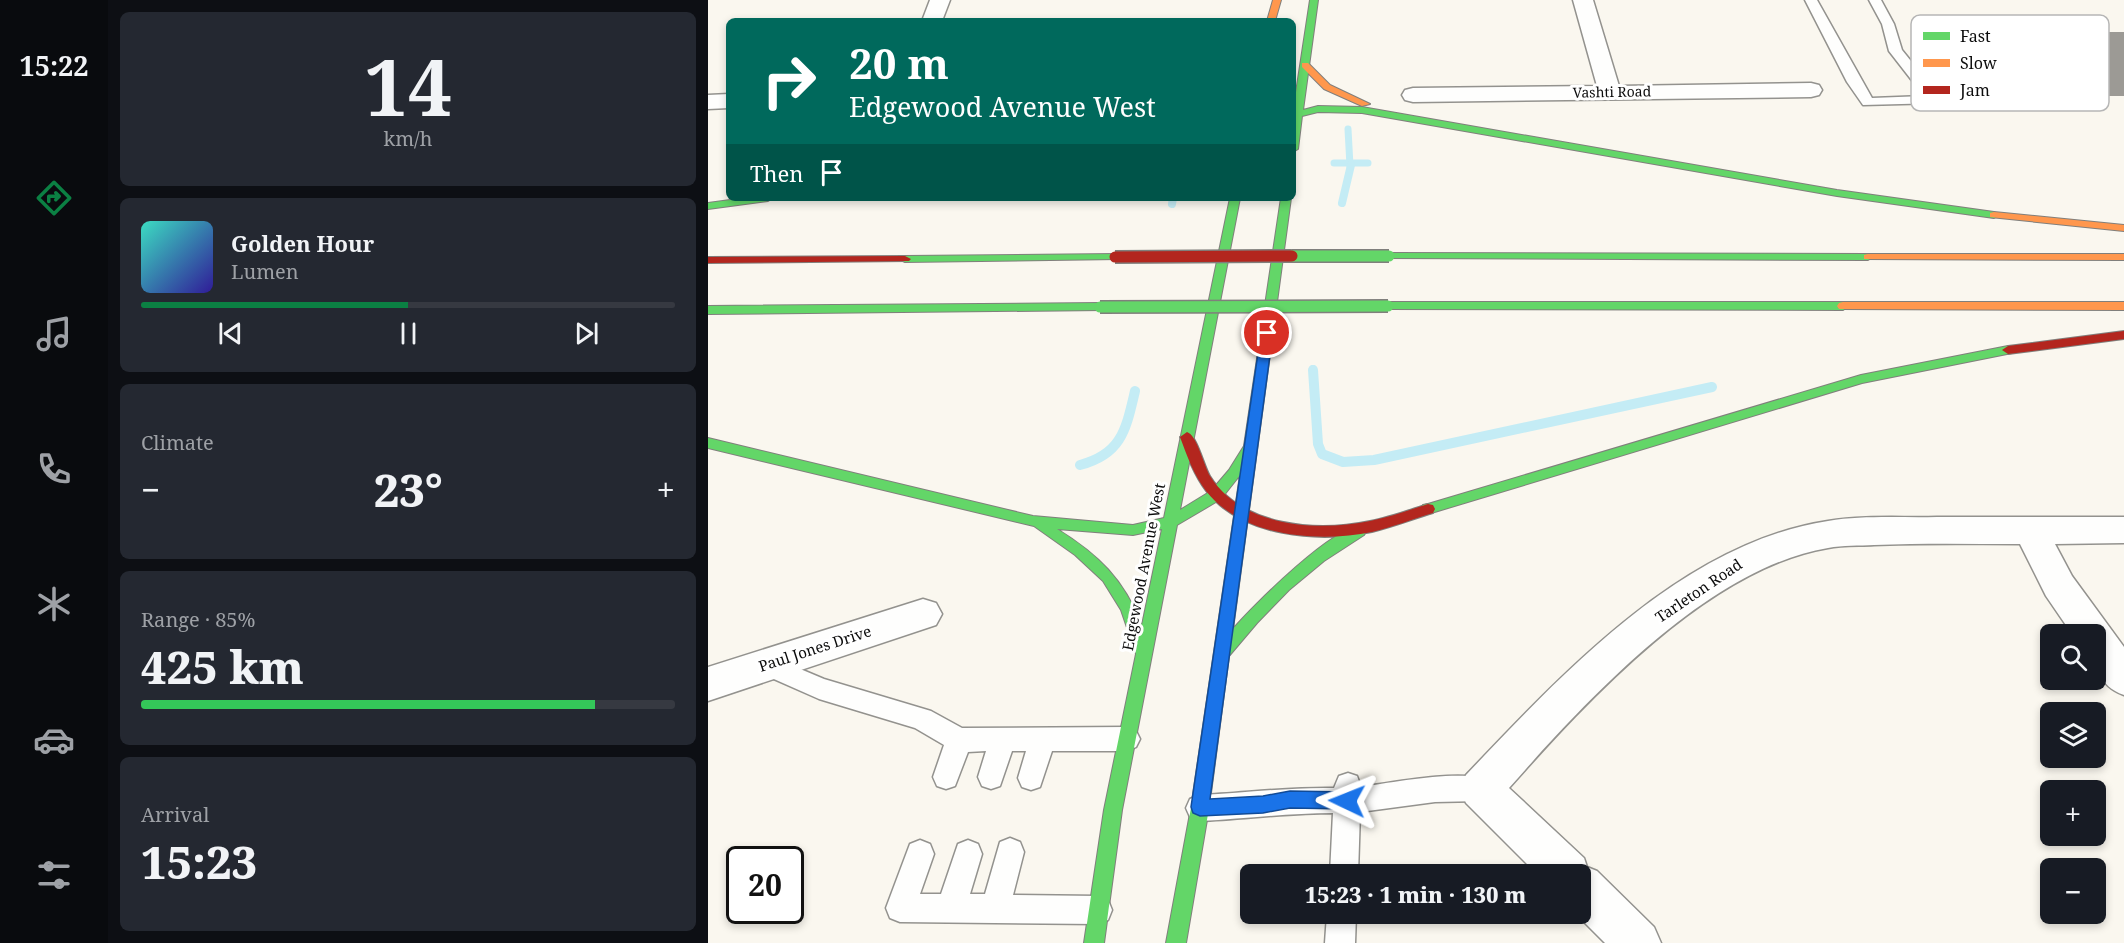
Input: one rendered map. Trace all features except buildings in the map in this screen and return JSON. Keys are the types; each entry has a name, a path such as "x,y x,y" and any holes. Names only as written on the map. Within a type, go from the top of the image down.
{"main road":[{"path":"1272,18 1277,0"},
{"path":"1314,0 1296,114 1338,108 1395,114 1861,197 2006,217 2124,228"},
{"path":"1305,65 1334,91 1395,114"},
{"path":"708,206 746,201"},
{"name":"Edgewood Avenue West","path":"1094,943 1127,739 1234,201"},
{"path":"1176,943 1200,807 1286,201"},
{"path":"708,260 1389,256 2124,256"},
{"path":"708,310 1388,306 2124,306"},
{"path":"1221,655 1250,615 1280,585 1306,562 1364,528 1860,379 2003,351 2124,335"},
{"path":"1187,436 1194,462 1216,495 1226,506 1241,515 1293,528 1364,528"},
{"path":"708,443 1033,521 1133,530 1170,522 1196,509 1216,495 1234,474 1251,446"},
{"path":"1033,521 1070,543 1095,563 1115,584 1131,610 1144,654"}],"street":[{"path":"933,18 940,0"},
{"path":"1583,0 1610,92"},
{"name":"Vashti Road","path":"1413,94 1811,90"},
{"path":"708,102 726,101"},
{"path":"2030,530 2059,585 2086,624"},
{"name":"Tarleton Road","path":"1481,789 1558,705 1620,650 1701,586 1743,560 1787,544 1830,534 1889,531 2124,530"},
{"name":"Paul Jones Drive","path":"708,684 923,614"},
{"path":"2106,652 2124,678"},
{"path":"1481,789 1558,864"},
{"path":"1591,897 1638,943"}],"lane":[{"path":"1811,0 1854,82 1868,102 1911,101"},
{"path":"1875,0 1888,24 1896,51 1911,70"},
{"path":"767,665 819,687 922,719 959,740 1127,739"},
{"path":"946,777 959,740"},
{"path":"991,777 1002,740"},
{"path":"1031,778 1042,740"},
{"path":"1200,807 1263,805 1348,793 1481,789"},
{"path":"1344,864 1348,793"},
{"path":"995,909 1010,852"},
{"path":"920,854 900,908 1098,910"},
{"path":"951,909 968,854"},
{"path":"1340,943 1341,924"}],"waterway":[{"path":"1348,129 1350,163"},
{"path":"1334,163 1350,163"},
{"path":"1350,163 1368,163"},
{"path":"1342,203 1351,165"},
{"path":"1313,370 1318,444 1322,454 1343,462 1374,460 1712,387"},
{"path":"1080,465 1105,454 1120,438 1129,417 1135,391"}],"traffic: fast":[{"path":"1296,128 1314,0"},
{"path":"1296,114 1318,109 1362,110 1837,193 1994,215"},
{"path":"708,206 746,201"},
{"path":"1094,943 1113,810 1234,201"},
{"path":"1176,943 1200,808 1286,201"},
{"path":"1292,256 1389,256"},
{"path":"1389,256 1868,257"},
{"path":"905,259 1115,257"},
{"path":"1388,306 1843,306"},
{"path":"1100,307 1388,306"},
{"path":"708,310 1100,307"},
{"path":"1428,509 1861,379 2008,350"},
{"path":"708,443 1033,521 1133,530 1170,522 1216,495 1234,474 1251,446"},
{"path":"1040,525 1080,551 1108,577 1128,609 1144,654"},
{"path":"1221,655 1251,618 1284,586 1319,557 1359,531"}],"traffic: slow":[{"path":"1272,18 1277,0"},
{"path":"1305,65 1327,87 1365,104"},
{"path":"1994,215 2124,228"},
{"path":"1868,257 2124,257"},
{"path":"1843,306 2124,306"}],"traffic: jam":[{"path":"1115,257 1292,256"},
{"path":"708,260 905,259"},
{"path":"2008,350 2124,335"},
{"path":"1187,437 1201,472 1213,490 1227,504 1262,522 1302,529 1343,530 1379,525 1428,509"}],"route":[{"path":"1267,333 1200,807 1263,805 1308,799 1347,801"}]}
